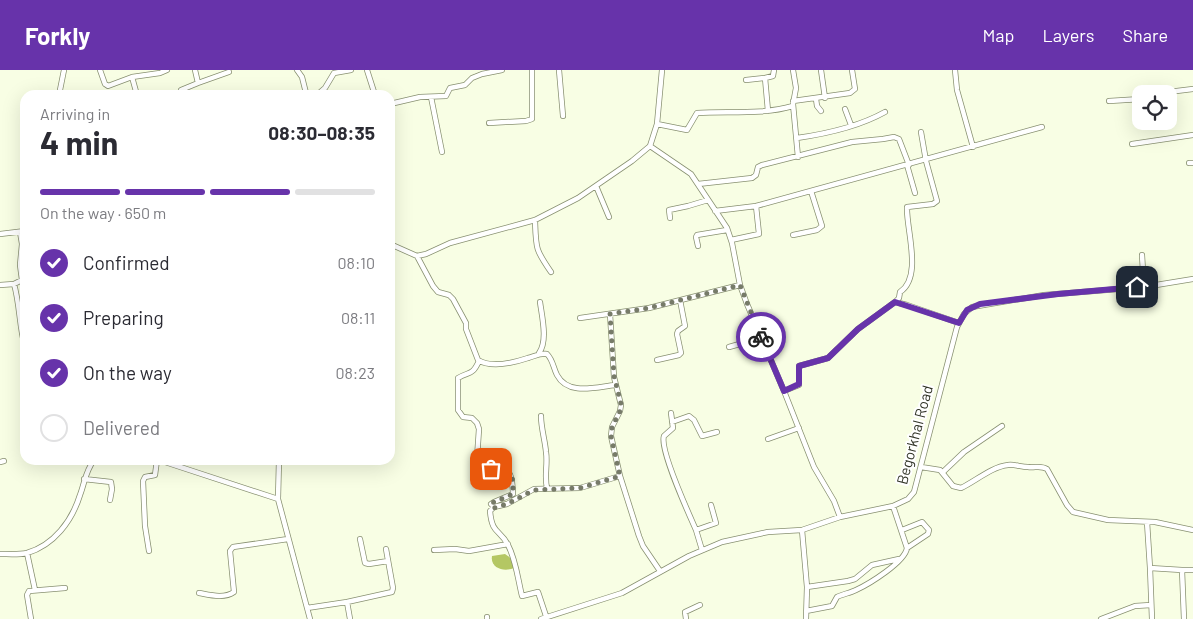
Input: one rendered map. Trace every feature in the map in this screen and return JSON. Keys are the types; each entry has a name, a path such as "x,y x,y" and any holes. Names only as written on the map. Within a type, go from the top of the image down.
{"street":[{"path":"60,90 64,70"},
{"path":"100,70 106,85 132,77 160,73 167,70"},
{"path":"195,70 198,83"},
{"path":"297,70 302,77 305,90"},
{"path":"322,90 334,73 351,70"},
{"path":"367,70 373,90"},
{"path":"395,103 446,96 450,88 462,86 479,73 501,70"},
{"path":"489,123 532,119 532,70"},
{"path":"559,70 563,116"},
{"path":"418,256 446,244 535,220 578,198 632,161 650,146 656,124 662,70"},
{"path":"746,80 773,76 774,70"},
{"path":"793,70 796,88 793,104 798,157"},
{"path":"821,70 825,98"},
{"path":"656,124 685,130 689,129 697,112 768,111 854,91 852,70"},
{"path":"955,70 957,90 973,147"},
{"path":"181,90 229,72"},
{"path":"132,77 136,90"},
{"path":"765,78 768,111"},
{"path":"1177,91 1193,89"},
{"path":"431,97 442,152"},
{"path":"816,99 817,106 821,111"},
{"path":"1109,101 1132,100"},
{"path":"846,109 850,125"},
{"path":"797,138 819,135 876,117 885,112"},
{"path":"715,211 756,206 811,192 1042,127"},
{"path":"784,391 799,384 799,366 828,358 858,329 895,302 899,298 900,292 907,286 912,260 912,241 907,207 929,205 937,201 926,161 921,132"},
{"path":"1132,144 1193,135"},
{"path":"698,184 752,178 756,175 758,167 852,142 894,137 899,139 915,193"},
{"path":"650,146 687,170 727,230 731,240 740,285 814,467 834,501 840,517"},
{"path":"596,186 609,217"},
{"path":"793,235 817,230 822,226 811,192"},
{"path":"670,218 669,210 708,200"},
{"path":"731,240 759,234 756,206"},
{"path":"535,220 536,247 539,255 551,272"},
{"path":"698,246 697,235 727,230"},
{"path":"0,234 20,231"},
{"path":"395,246 418,256 436,290 451,296 466,323 475,354 479,361 484,364 510,362 547,354 552,359 556,372 565,385 576,389 615,385"},
{"path":"1142,255 1144,287"},
{"name":"Begorkhal Road","path":"541,619 546,616 559,617 627,591 660,571 722,542 768,532 802,530 840,517 893,506 912,496 953,339 959,323 967,310 980,304 1052,294 1144,287 1193,279"},
{"path":"0,285 20,282"},
{"path":"14,284 19,302 20,327"},
{"path":"580,318 649,308 740,285"},
{"path":"657,360 681,353 677,334 685,324 680,300"},
{"path":"538,355 542,349 543,330 540,302"},
{"path":"895,302 959,323"},
{"path":"610,314 615,385 621,407 612,427 611,436 620,476 641,541 660,571"},
{"path":"729,346 761,338"},
{"path":"479,361 474,371 458,378 458,410 463,417 472,418 477,423 479,429 477,458 481,469 502,469 509,471 512,475 513,494 491,504 494,508"},
{"path":"671,413 673,428 664,436 663,442 671,469 696,530 702,550"},
{"path":"541,416 546,451 545,478 547,488"},
{"path":"672,422 689,416 694,420 702,436 717,432"},
{"path":"943,472 964,452 1002,426"},
{"path":"768,439 799,428"},
{"path":"0,554 27,553 45,544 57,535 67,524 81,495 84,478 90,465"},
{"path":"149,551 145,526 143,481 145,477 155,475 157,465"},
{"path":"173,465 278,499"},
{"path":"279,465 278,499 310,619"},
{"path":"921,467 937,469 943,472 953,486 961,488 1003,466 1042,466 1047,469 1066,505 1073,512 1108,520 1147,522 1193,530"},
{"path":"546,616 538,592 522,596 508,544 493,528 490,511 507,504 529,491 547,488 580,488 620,476"},
{"path":"84,478 111,482 110,500"},
{"path":"696,530 716,523 711,505"},
{"path":"806,610 832,606 837,597 858,590 886,572 905,555 907,548 893,506"},
{"path":"902,530 922,522 929,530 928,534 907,548"},
{"path":"1147,522 1152,619"},
{"path":"802,530 807,587 806,619"},
{"path":"199,593 220,596 230,595 234,592 230,551 232,547 288,539"},
{"path":"360,539 365,562 370,564 388,561"},
{"path":"434,550 455,549 469,551 508,544"},
{"path":"307,608 347,602 392,592 386,550"},
{"path":"27,553 35,590"},
{"path":"807,587 855,579 872,565 900,559"},
{"path":"1150,568 1193,570"},
{"path":"1182,570 1184,619"},
{"path":"31,619 27,595 29,591 65,588"},
{"path":"347,602 350,619"},
{"path":"686,619 685,612 700,606"},
{"path":"1102,619 1135,606 1151,606"}],"shaded area":[{"path":"505,554 512,559 514,568 506,570 493,564 492,556"}],"way so far":[{"path":"491,469 509,471 513,482 513,494 491,504 494,508 507,504 529,491 547,488 575,489 620,476 611,436 612,427 620,411 621,404 614,376 610,314 649,308 740,285 761,337"}],"route":[{"path":"761,337 784,391 798,386 799,366 828,358 852,334 895,302 959,323 967,310 980,304 1088,290 1137,287"}]}
